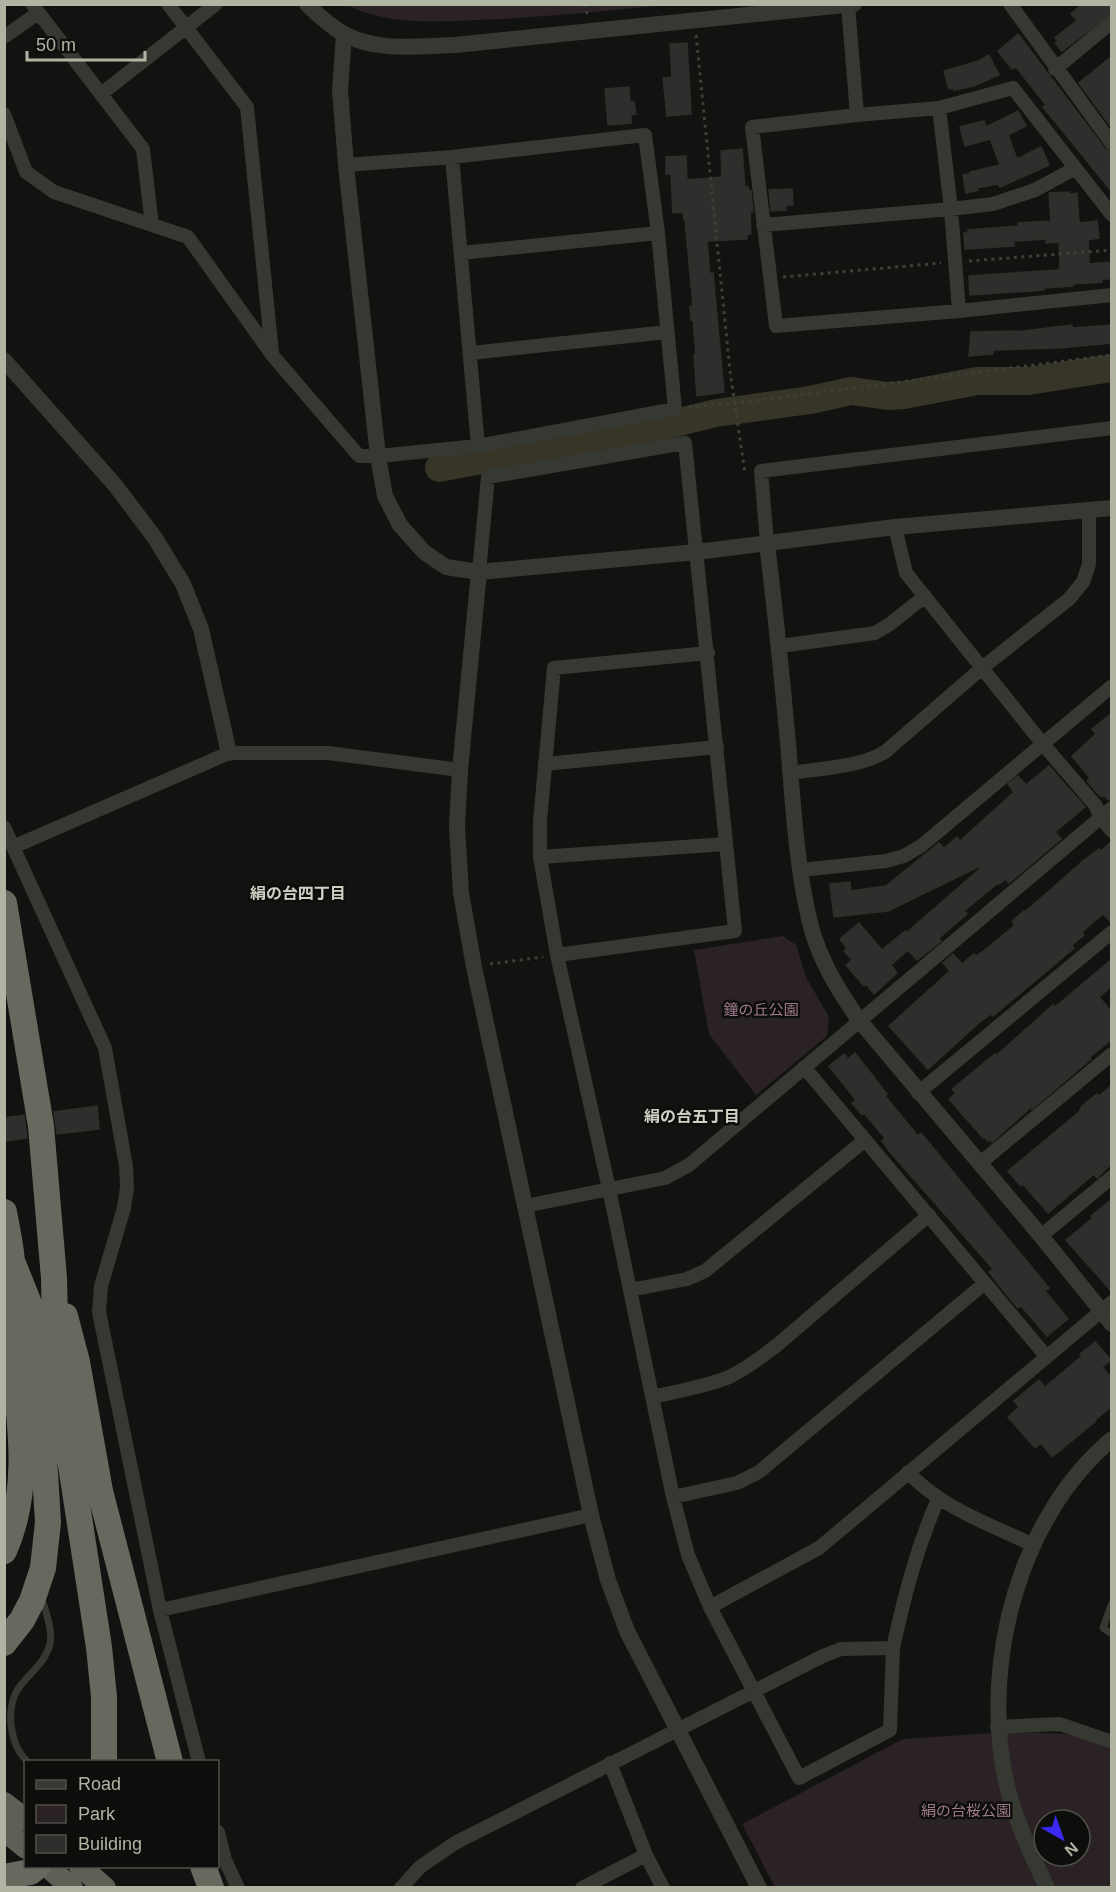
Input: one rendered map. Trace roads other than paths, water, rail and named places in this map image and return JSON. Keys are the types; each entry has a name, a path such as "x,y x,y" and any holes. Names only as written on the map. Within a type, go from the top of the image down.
{"highway":[{"path":"4,903 40,1126 54,1278 56,1368 99,1647 104,1697 104,1760"},
{"path":"4,1212 12,1261 10,1317 18,1402 20,1488 16,1517 4,1551"},
{"path":"4,1643 22,1620 32,1601 42,1568 47,1533 44,1445 30,1306 12,1261"},
{"path":"54,1278 77,1362 100,1491 170,1760"},
{"path":"4,1803 24,1818"},
{"path":"4,1830 24,1851"},
{"path":"4,1877 24,1868"},
{"path":"43,1868 72,1887"},
{"path":"82,1868 105,1887"},
{"path":"204,1868 211,1887"}],"street":[{"path":"168,4 247,106 273,356"},
{"path":"101,94 216,4"},
{"path":"307,4 344,34 367,42 388,45 455,45 851,5 857,115"},
{"path":"1010,4 1055,69 1112,144"},
{"path":"4,37 35,9 143,149 152,225"},
{"path":"1055,69 1112,22"},
{"path":"344,34 340,90 346,165 378,456 386,496 400,525 424,552 446,567 479,572 697,552 895,527 1112,508"},
{"path":"1112,215 1013,88 939,108 752,128 776,326 959,311 1112,295"},
{"path":"939,108 951,209 959,311"},
{"path":"4,114 26,172 54,192 188,237 273,356 360,456 478,446 675,409 658,233 645,135 452,157 346,165"},
{"path":"452,157 478,446"},
{"path":"763,225 993,204 1035,190 1074,169"},
{"path":"461,253 658,233"},
{"path":"471,353 667,332"},
{"path":"4,360 115,485 155,538 183,584 201,629 229,753"},
{"path":"1112,428 761,471 801,870 811,924 823,960 840,992 859,1020 918,1093 1041,1236 1106,1306 1112,1324"},
{"path":"557,955 735,931 708,653 684,443 488,477 460,770 457,826 461,893 474,967 591,1515 608,1580 627,1631 759,1887"},
{"path":"790,773 860,763 885,752 982,668 1069,598 1083,582 1089,564 1089,509"},
{"path":"895,527 906,573 1042,744 1095,806 1100,817 1112,831"},
{"path":"780,646 876,633 925,596"},
{"path":"708,653 554,668 545,764 540,857 557,955 609,1189 673,1497 688,1555 710,1607 799,1778 890,1730 893,1648 907,1582 924,1530 938,1499"},
{"path":"801,870 886,861 904,856 921,846 1112,686"},
{"path":"545,764 717,747"},
{"path":"13,847 229,753 328,753 460,770"},
{"path":"525,1206 665,1178 689,1165 1112,808"},
{"path":"4,827 105,1048 126,1166 127,1187 124,1208 101,1286 99,1312 160,1610 199,1760"},
{"path":"540,857 726,844"},
{"path":"918,1093 1112,932"},
{"path":"979,1164 1112,1054"},
{"path":"804,1067 1046,1356"},
{"path":"630,1290 687,1279 705,1271 865,1140"},
{"path":"1041,1236 1112,1177"},
{"path":"652,1397 729,1376 753,1363 929,1215"},
{"path":"673,1497 737,1483 759,1472 985,1283"},
{"path":"710,1607 819,1548 1106,1306"},
{"path":"1047,1887 1019,1828 1005,1778 997,1727 999,1662 1013,1597 1033,1545 1065,1488 1112,1439"},
{"path":"908,1472 938,1499 1033,1545"},
{"path":"160,1610 591,1515"},
{"path":"401,1887 420,1867 455,1843 753,1690 841,1649 893,1648"},
{"path":"997,1727 1059,1724 1112,1742"},
{"path":"610,1763 646,1855 663,1887"},
{"path":"219,1836 225,1860 238,1887"},
{"path":"582,1887 646,1855"}],"lane":[{"path":"27,1760 19,1754 13,1733 11,1711 18,1690 44,1660 51,1642 38,1584"},
{"path":"1112,1604 1103,1628 1112,1634"}],"waterway":[{"path":"439,468 513,454 590,444 716,413 810,400 851,391 888,396 904,395 977,381 1028,381 1112,368"}],"district":[{"name":"絹の台四丁目","path":"298,893"},
{"name":"絹の台五丁目","path":"692,1116"}],"park label":[{"name":"鐘の丘公園","path":"761,1010"},
{"name":"絹の台桜公園","path":"966,1811"}]}
